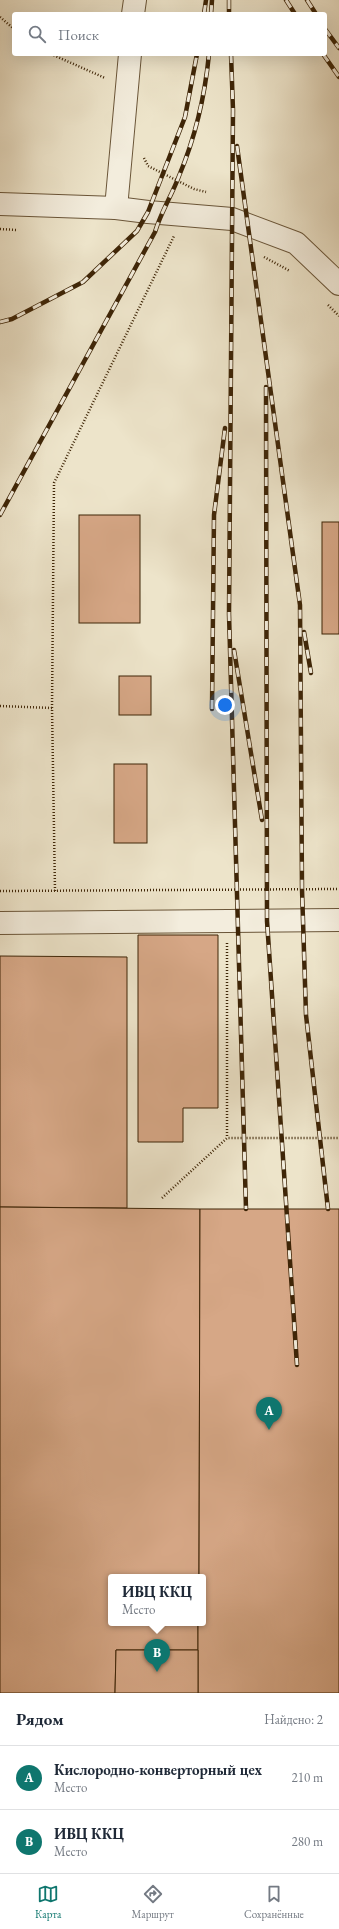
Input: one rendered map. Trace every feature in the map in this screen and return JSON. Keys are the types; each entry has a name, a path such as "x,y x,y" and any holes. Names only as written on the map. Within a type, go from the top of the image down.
{"lane":[{"path":"133,12 135,0"},
{"path":"116,208 130,56"},
{"path":"0,204 116,208 232,219 247,223 296,243 339,284"},
{"path":"0,923 339,920"}],"path":[{"path":"0,17 12,27"},
{"path":"55,56 107,79"},
{"path":"142,152 148,166 194,189 208,193"},
{"path":"0,230 23,230"},
{"path":"168,234 182,236"},
{"path":"55,891 52,708 54,483 174,235"},
{"path":"263,257 294,273"},
{"path":"322,300 339,316"},
{"path":"0,706 52,708"},
{"path":"0,891 339,889"},
{"path":"226,890 227,1138"},
{"path":"162,1198 227,1138 339,1138"}],"building":[{"path":"79,515 140,515 140,623 79,623"},
{"path":"322,522 339,522 339,634 322,634"},
{"path":"119,676 151,676 151,715 119,715"},
{"path":"114,764 147,764 147,843 114,843"},
{"path":"138,935 218,935 218,1108 183,1108 183,1142 138,1142"},
{"path":"0,956 127,957 127,1208 0,1207"},
{"path":"0,1207 200,1209 199,1574 108,1574 108,1626 198,1626 198,1650 116,1650 115,1693 0,1693"},
{"path":"200,1209 339,1209 339,1693 198,1693 198,1626 206,1626 206,1574 199,1574"},
{"path":"116,1650 198,1650 198,1693 115,1693"}],"railway":[{"path":"204,12 206,0"},
{"path":"211,12 212,0"},
{"path":"229,0 229,12"},
{"path":"286,0 294,12"},
{"path":"307,0 315,12"},
{"path":"327,32 339,48"},
{"path":"0,322 12,319 83,282 137,231 148,212 185,117 197,56"},
{"path":"0,515 155,232 190,147 202,101 209,56"},
{"path":"231,56 233,110 229,614 246,1209"},
{"path":"324,56 339,77"},
{"path":"237,146 300,605 302,889 306,1015 328,1209"},
{"path":"266,387 267,921 297,1365"},
{"path":"212,709 214,515 225,428"},
{"path":"304,632 311,673"},
{"path":"234,650 262,820"}],"place":[{"name":"Кислородно-конверторный цех","path":"269,1430"},
{"name":"ИВЦ ККЦ","path":"157,1672"}]}
